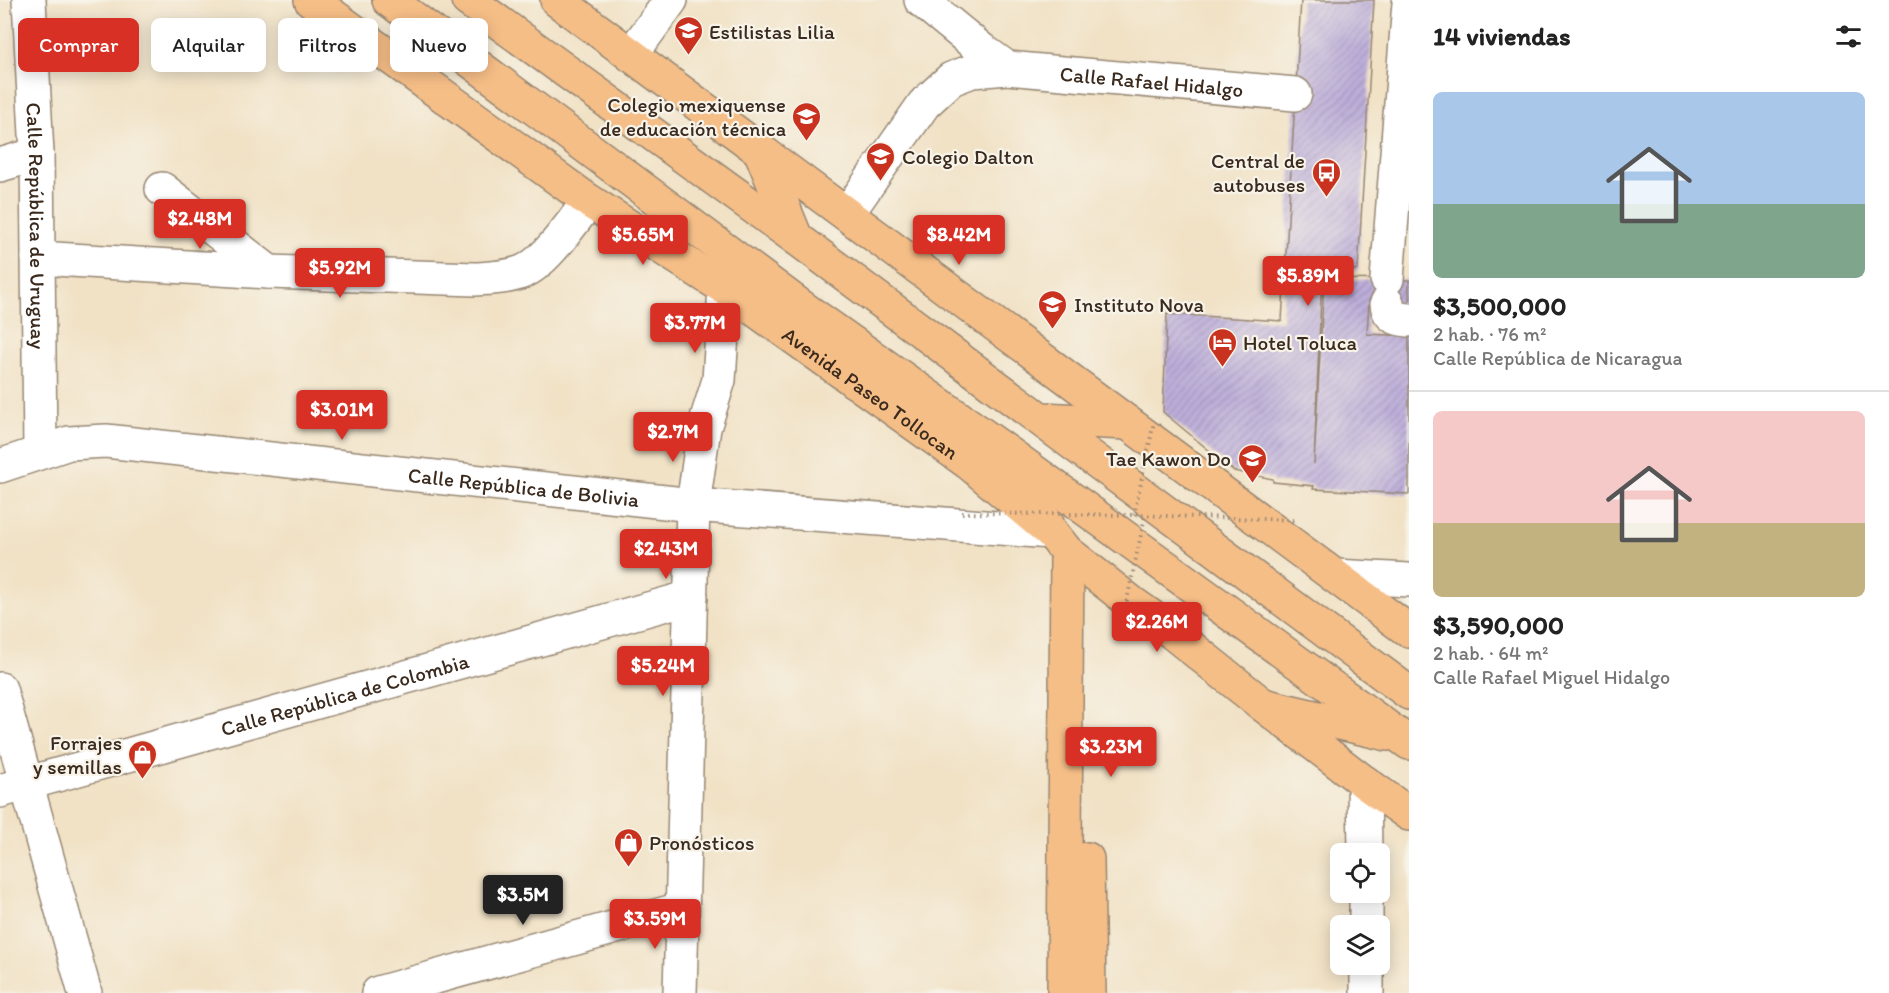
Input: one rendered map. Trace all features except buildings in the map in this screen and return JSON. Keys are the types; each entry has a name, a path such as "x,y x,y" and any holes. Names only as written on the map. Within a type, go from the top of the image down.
{"main road":[{"name":"Avenida Paseo Tollocan","path":"311,0 589,201 725,288 969,463 1132,603 1364,782 1409,814"},
{"name":"Avenida Paseo Tollocan","path":"389,0 803,308 1011,455 1406,741"},
{"path":"468,0 796,238 1409,693"},
{"path":"557,0 847,214 1141,422 1335,576 1409,631"},
{"path":"760,150 796,238"},
{"path":"803,308 854,381"},
{"path":"1041,419 1141,422"},
{"path":"1011,455 1067,549 1089,993"},
{"path":"1064,993 1067,549"},
{"path":"1263,705 1406,741"}],"street":[{"name":"Calle República de Uruguay","path":"29,0 37,153 40,452"},
{"path":"631,55 671,0"},
{"path":"921,0 1007,68"},
{"path":"1394,300 1409,3"},
{"name":"Calle Rafael Hidalgo","path":"847,214 924,104 951,79 972,71 1007,68 1295,94"},
{"path":"0,165 37,153"},
{"path":"162,189 269,272"},
{"path":"38,258 269,272 502,278 524,272 542,258 589,201"},
{"path":"680,993 693,505 704,428 719,380 725,288"},
{"name":"Calle República de Bolivia","path":"0,466 69,443 106,441 693,505 1067,549"},
{"path":"1335,576 1405,576"},
{"name":"Calle República de Colombia","path":"13,787 692,597"},
{"path":"0,689 13,787 85,993"},
{"path":"1364,782 1365,843"},
{"path":"378,993 681,909"},
{"path":"1367,975 1367,993"}],"path":[{"path":"1134,515 1141,422"},
{"path":"962,513 1294,520"},
{"path":"1123,619 1145,516"}],"place":[{"name":"Estilistas Lilia","path":"688,56"},
{"name":"Colegio mexiquense de educación técnica","path":"807,142"},
{"name":"Colegio Dalton","path":"881,182"},
{"name":"Central de autobuses","path":"1326,198"},
{"name":"Instituto Nova","path":"1053,330"},
{"name":"Hotel Toluca","path":"1222,368"},
{"name":"Tae Kawon Do","path":"1252,484"},
{"name":"Forrajes y semillas","path":"143,780"},
{"name":"Pronósticos","path":"628,868"}]}
